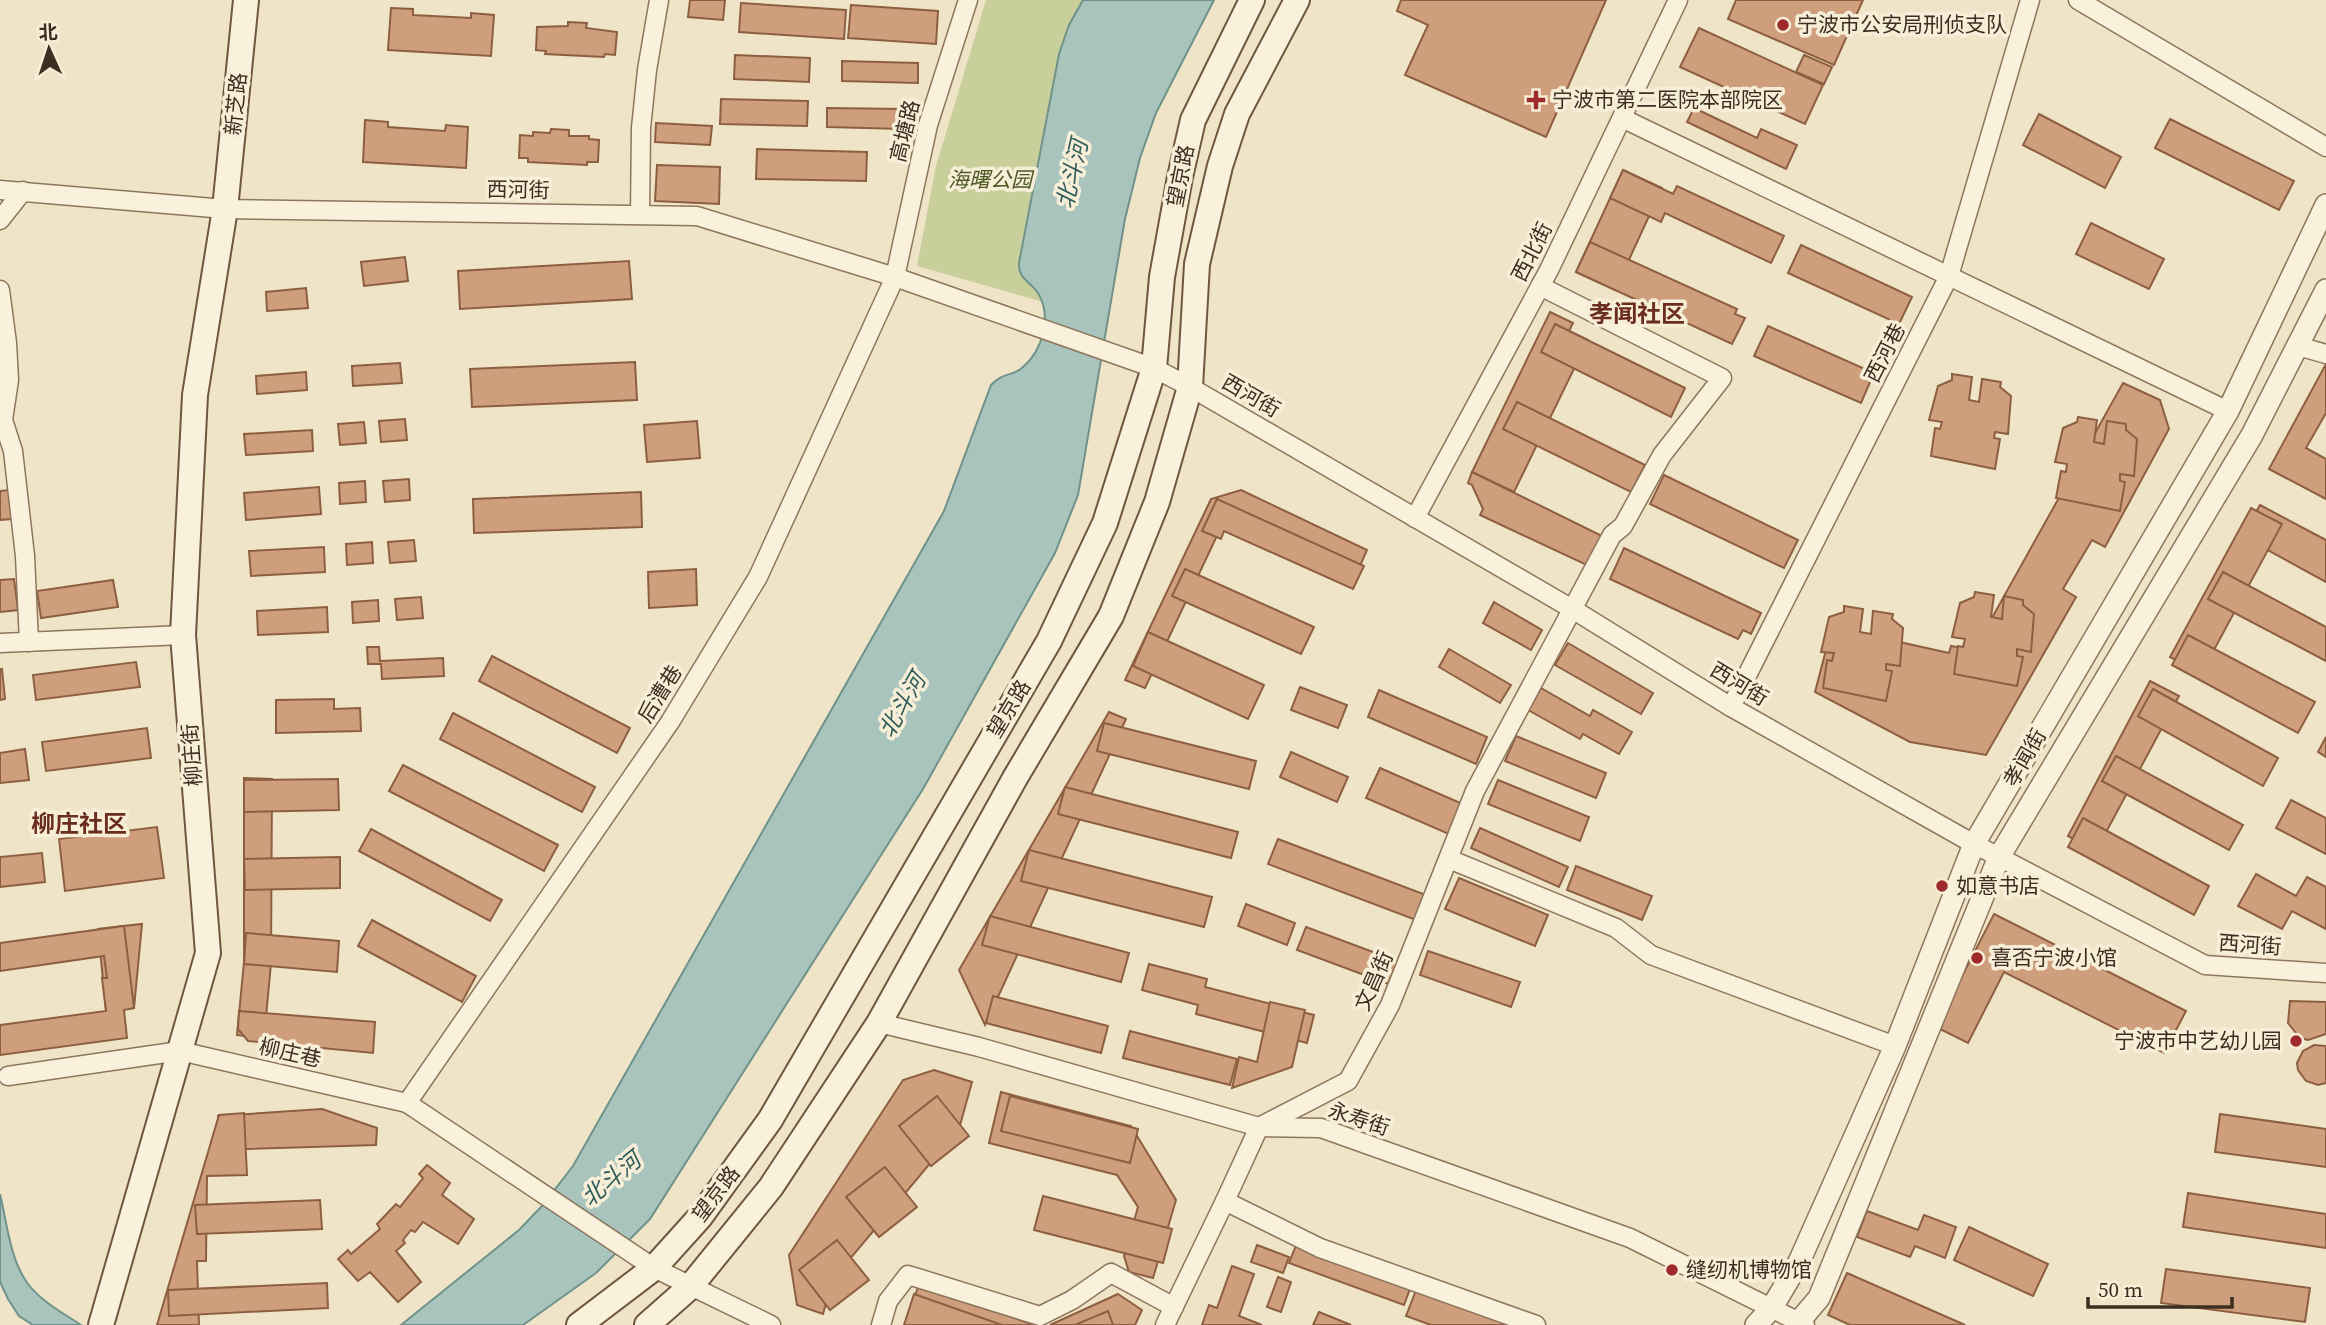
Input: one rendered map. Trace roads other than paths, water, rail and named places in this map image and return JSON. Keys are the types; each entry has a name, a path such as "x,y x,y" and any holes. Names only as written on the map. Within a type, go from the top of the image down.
{"main road":[{"name":"新芝路","path":"225,209 246,0"},
{"name":"望京路","path":"579,1325 654,1268 701,1217 770,1120 1049,641 1105,523 1154,368 1162,277 1193,120 1252,0"},
{"name":"望京路","path":"648,1325 690,1287 771,1187 879,1023 1015,778 1111,615 1157,502 1190,387 1197,264 1220,166 1237,114 1297,0"},
{"name":"柳庄街","path":"101,1325 208,953 183,635 195,395 225,209"}],"street":[{"path":"640,215 641,128 647,70 659,0"},
{"name":"高塘路","path":"895,277 928,125 968,0"},
{"name":"西北街","path":"1415,518 1540,286 1678,0"},
{"name":"西河巷","path":"1731,707 1949,276 2030,0"},
{"path":"2078,0 2326,147"},
{"path":"1622,118 2228,411"},
{"name":"西河街","path":"0,190 225,209 697,216 895,277 1154,368 1574,610 1731,707 1974,844 2206,965 2326,973"},
{"path":"0,220 23,191"},
{"name":"孝闻街","path":"1756,1325 1771,1309 1798,1262 1895,1046 1974,844 2228,411 2326,205"},
{"name":"后漕巷","path":"407,1103 670,722 758,577 895,277"},
{"name":"文昌街","path":"1259,1127 1348,1081 1390,1005 1475,791 1612,536 1623,526 1662,454 1722,378 1540,286"},
{"path":"0,290 8,343 9,380 3,420 15,464 25,556 29,642"},
{"name":"孝闻街","path":"1800,1324 1819,1297 1999,857 2252,435 2326,290"},
{"path":"2298,346 2326,354"},
{"path":"0,643 183,635"},
{"path":"1449,859 1616,928 1651,955 1895,1046"},
{"name":"永寿街","path":"879,1023 979,1047 1259,1127 1321,1128 1630,1238 1800,1324"},
{"name":"柳庄巷","path":"8,1076 180,1051 407,1103 654,1268 771,1325"},
{"path":"1165,1325 1259,1127"},
{"path":"1225,1201 1320,1248 1536,1325"},
{"path":"881,1325 888,1301 908,1275 1041,1316 1072,1300 1111,1273 1174,1307"}],"water":[{"name":"北斗河","path":"1083,0 1214,0 1156,113 1140,158 1125,219 1078,495 1055,553 923,789 650,1219 596,1273 523,1325 401,1325 519,1230 542,1206 573,1166 944,511 991,385 1019,370 1036,351 1043,332 1044,312 1038,293 1020,273 1019,263 1059,54 1069,25"},
{"path":"0,1194 17,1264 28,1284 53,1307 81,1325 33,1325 19,1316 8,1299 0,1282"}],"place":[{"name":"宁波市公安局刑侦支队","path":"1783,25"},
{"name":"宁波市第二医院本部院区","path":"1536,100"},
{"name":"如意书店","path":"1942,886"},
{"name":"喜否宁波小馆","path":"1977,958"},
{"name":"宁波市中艺幼儿园","path":"2296,1041"},
{"name":"缝纫机博物馆","path":"1672,1270"}],"district":[{"name":"孝闻社区","path":"1637,314"},
{"name":"柳庄社区","path":"79,824"}],"park label":[{"name":"海曙公园","path":"990,180"}]}
